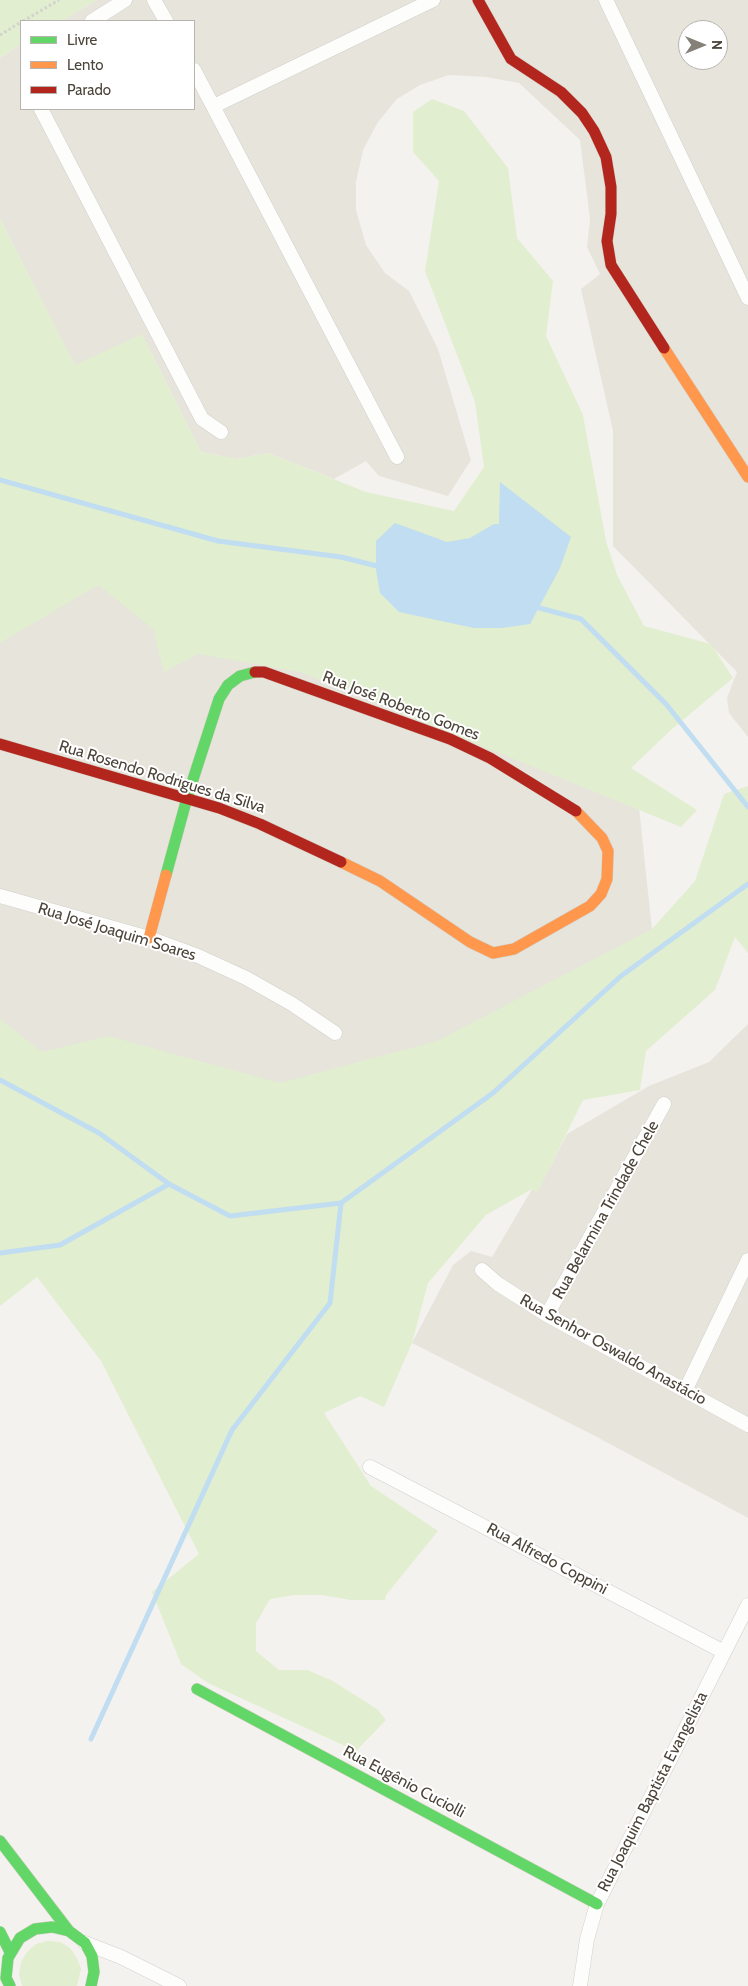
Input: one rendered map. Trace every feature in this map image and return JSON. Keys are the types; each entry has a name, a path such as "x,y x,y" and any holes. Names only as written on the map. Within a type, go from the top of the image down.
{"street":[{"path":"94,20 125,0"},
{"path":"154,0 165,20"},
{"path":"214,106 433,0"},
{"path":"478,0 511,59 560,92 582,113 594,131 606,157 610,186 610,214 606,240 610,265 748,477"},
{"path":"606,0 748,298"},
{"path":"195,72 396,456"},
{"path":"43,110 202,419 221,432"},
{"name":"Rua José Roberto Gomes","path":"187,798 219,700 228,685 240,676 252,672 264,672 450,739 490,758 557,798 578,813 602,838 608,851 607,879 601,894 590,906 514,949 493,953"},
{"name":"Rua Rosendo Rodrigues da Silva","path":"0,744 187,798 260,824 380,881 470,942 493,953"},
{"path":"149,938 187,798"},
{"name":"Rua José Joaquim Soares","path":"0,896 149,938 198,956 246,978 292,1004 335,1033"},
{"name":"Rua Belarmina Trindade Chele","path":"547,1315 664,1104"},
{"path":"685,1390 748,1260"},
{"name":"Rua Senhor Oswaldo Anastácio","path":"482,1270 498,1284 547,1315 748,1425"},
{"name":"Rua Alfredo Coppini","path":"370,1467 724,1652"},
{"name":"Rua Joaquim Baptista Evangelista","path":"580,1986 587,1939 597,1904 748,1605"},
{"name":"Rua Eugênio Cuciolli","path":"197,1689 597,1904"},
{"path":"0,1841 69,1931 84,1943 121,1958 173,1986"},
{"path":"6,1955 20,1938 35,1929 52,1927 69,1931"},
{"path":"0,1932 6,1955 6,1978 10,1986"},
{"path":"84,1943 93,1964 91,1986"}],"path":[{"path":"25,20 59,0"},
{"path":"0,35 20,23"}],"shaded area":[{"path":"97,0 748,0 748,737 729,713 727,698 737,672 613,546 613,431 581,289 600,274 587,247 590,219 580,140 519,83 486,77 449,75 420,85 397,99 378,122 363,150 356,182 356,210 366,245 385,273 409,291 438,349 471,460 448,496 379,476 366,461 334,479 268,453 236,459 201,452 151,352 75,366 0,219 0,58 20,45 20,110 195,110 195,20 63,20"},
{"path":"0,399 638,798 655,958 268,1160 0,1053"},
{"path":"748,1024 748,1518 595,1436 412,1343 453,1265 471,1251 492,1257 532,1189 537,1192 567,1134 649,1086 709,1062"}],"green space":[{"path":"0,0 97,0 63,20 20,20 20,45 0,58"},
{"path":"432,99 464,111 508,168 517,238 553,281 546,336 583,415 606,541 617,575 644,626 711,644 733,678 671,730 631,768 697,810 681,827 300,672 198,654 164,672 153,629 98,585 0,643 0,219 75,365 142,334 201,452 236,459 268,453 366,492 454,511 484,467 475,402 425,271 439,181 413,152 413,112"},
{"path":"748,786 748,953 735,937 715,990 646,1051 640,1090 583,1100 537,1193 532,1189 486,1215 428,1283 412,1343 384,1407 360,1396 324,1413 371,1486 438,1531 386,1595 385,1600 351,1600 322,1595 294,1595 270,1599 256,1623 256,1651 279,1670 307,1670 331,1680 377,1709 386,1720 356,1751 208,1683 181,1664 152,1592 199,1554 101,1361 37,1277 0,1306 0,1019 42,1052 108,1036 280,1083 437,1041 652,929 695,881 724,794"},
{"path":"48,1941 60,1942 70,1948 77,1958 81,1969 77,1986 22,1986 19,1974 21,1962 27,1952 36,1944"}],"water":[{"path":"500,482 571,537 560,568 530,624 502,628 474,628 399,612 380,593 376,570 376,541 395,523 447,542 470,538 494,524 499,524"}],"waterway":[{"path":"0,480 218,541 341,557 381,567"},
{"path":"532,606 581,619 666,704 748,807"},
{"path":"0,1080 99,1133 169,1184 230,1216 341,1203 493,1093 621,976 748,884"},
{"path":"0,1253 60,1245 169,1184"},
{"path":"91,1739 232,1430 330,1303 341,1203"}],"traffic: fast":[{"path":"166,875 187,798 219,699 228,685 240,676 255,672"},
{"path":"197,1689 597,1904"},
{"path":"0,1841 69,1931 85,1943 92,1956 94,1972 91,1986"},
{"path":"10,1986 6,1978 8,1958 20,1938 35,1929 52,1927 69,1931"},
{"path":"0,1932 10,1952"}],"traffic: slow":[{"path":"664,348 748,477"},
{"path":"341,862 380,881 470,942 493,953 514,949 590,906 601,894 607,879 608,851 602,838 576,811"},
{"path":"149,938 166,875"}],"traffic: jam":[{"path":"478,0 511,59 561,92 582,113 594,131 606,157 611,187 611,214 607,241 611,265 664,348"},
{"path":"255,672 264,672 450,739 490,758 576,811"},
{"path":"0,744 219,808 260,824 341,862"}]}
